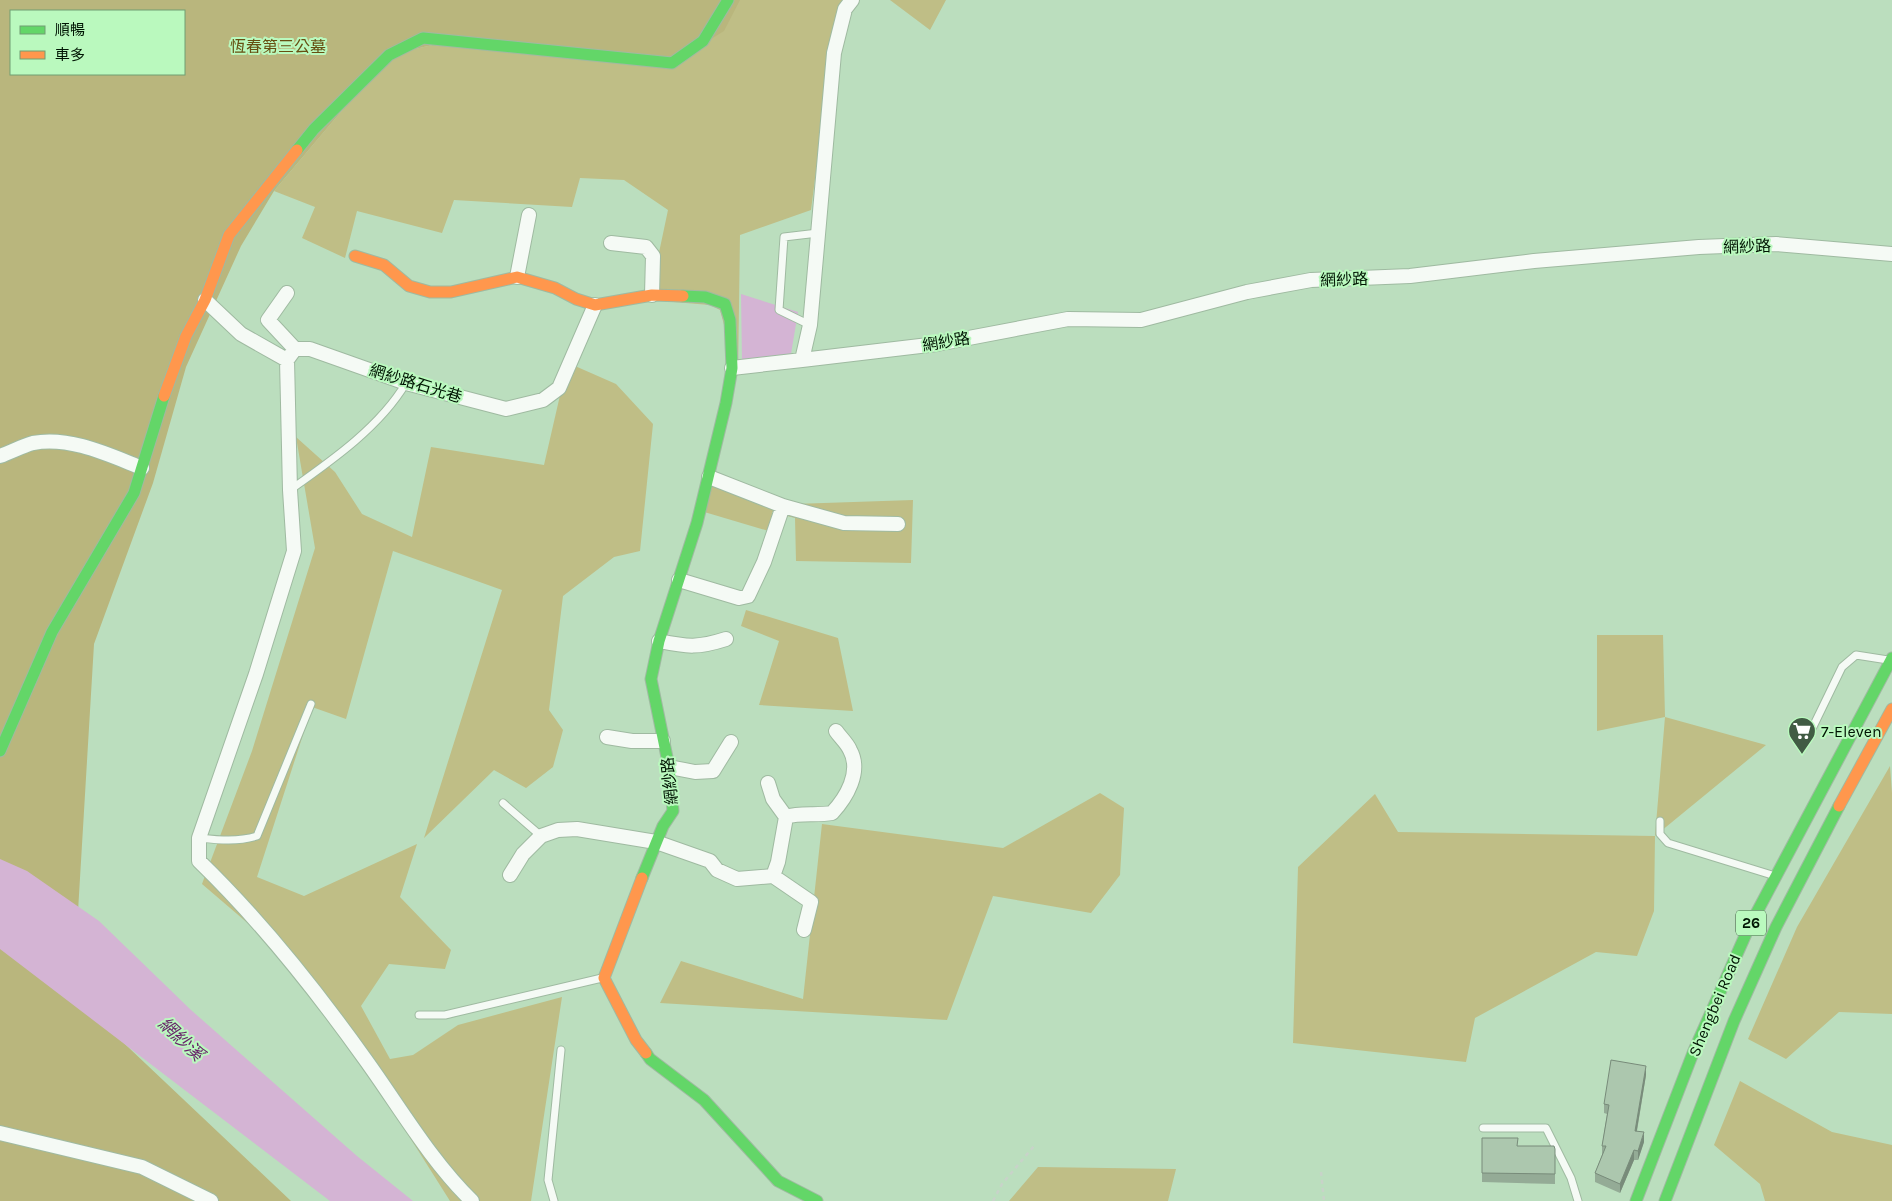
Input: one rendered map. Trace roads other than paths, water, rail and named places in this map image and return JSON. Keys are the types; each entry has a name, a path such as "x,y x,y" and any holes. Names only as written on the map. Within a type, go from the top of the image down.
{"street":[{"path":"0,751 52,632 134,493 186,336 205,300 229,234 314,129 389,54 423,38 672,63 703,40 728,0"},
{"path":"802,360 810,325 834,53 845,9 852,0"},
{"path":"517,277 529,215"},
{"path":"611,243 646,248 653,256 652,295"},
{"name":"網紗路","path":"604,978 656,842 663,826 673,811 669,767 651,679 660,641 709,477 732,368 937,344 1068,319 1141,320 1247,292 1312,280 1410,276 1534,260 1699,247 1776,244 1892,254"},
{"path":"355,256 384,266 409,286 430,292 450,292 517,277 555,288 576,299 595,305 652,295 705,296 725,304 730,320 732,368"},
{"path":"287,293 268,320 291,355 290,490 294,551 256,674 199,838 199,861 264,928 358,1050 437,1160 472,1201"},
{"name":"網紗路石光巷","path":"205,300 241,334 291,355 310,349 406,383 506,408 543,400 559,388 595,305"},
{"path":"0,456 34,443 69,443 106,453 142,468"},
{"path":"709,477 783,506 844,523 898,524"},
{"path":"679,580 739,598 748,596 764,562 783,506"},
{"path":"660,641 687,646 704,646 726,639"},
{"name":"Shengbei Road","path":"1636,1201 1666,1118 1730,966 1774,876 1891,659"},
{"name":"Shengbei Road","path":"1665,1201 1734,1021 1776,927 1872,743 1892,709"},
{"path":"786,817 798,813 816,816 832,814 845,797 854,776 851,751 836,731"},
{"path":"607,737 632,741 663,741"},
{"path":"669,767 695,772 713,771 731,742"},
{"path":"768,783 773,799 786,817 778,862 773,876"},
{"path":"510,875 523,854 541,836 558,830 577,829 656,842 710,861 717,870 737,879 773,876 811,902 804,930"},
{"path":"604,978 636,1040 650,1059 704,1100 778,1181 802,1196 817,1201"},
{"path":"0,1133 142,1167 211,1201"}],"lane":[{"path":"810,325 779,310 784,238 818,233"},
{"path":"290,490 344,451 398,396 406,383"},
{"path":"1808,735 1842,667 1856,655 1891,659"},
{"path":"199,838 227,841 245,840 257,836 312,704"},
{"path":"503,803 541,836"},
{"path":"1660,821 1660,834 1668,843 1774,876"},
{"path":"419,1015 445,1015 604,978"},
{"path":"554,1201 548,1180 561,1050"},
{"path":"1484,1128 1546,1128 1572,1178 1578,1201"}],"water":[{"path":"741,294 798,312 790,360 742,361"},
{"name":"網紗溪","path":"0,859 27,871 99,921 191,1010 357,1156 413,1201 330,1201 0,949"}],"place":[{"name":"7-Eleven","path":"1802,755"}],"park label":[{"name":"恆春第三公墓","path":"278,46"}]}
